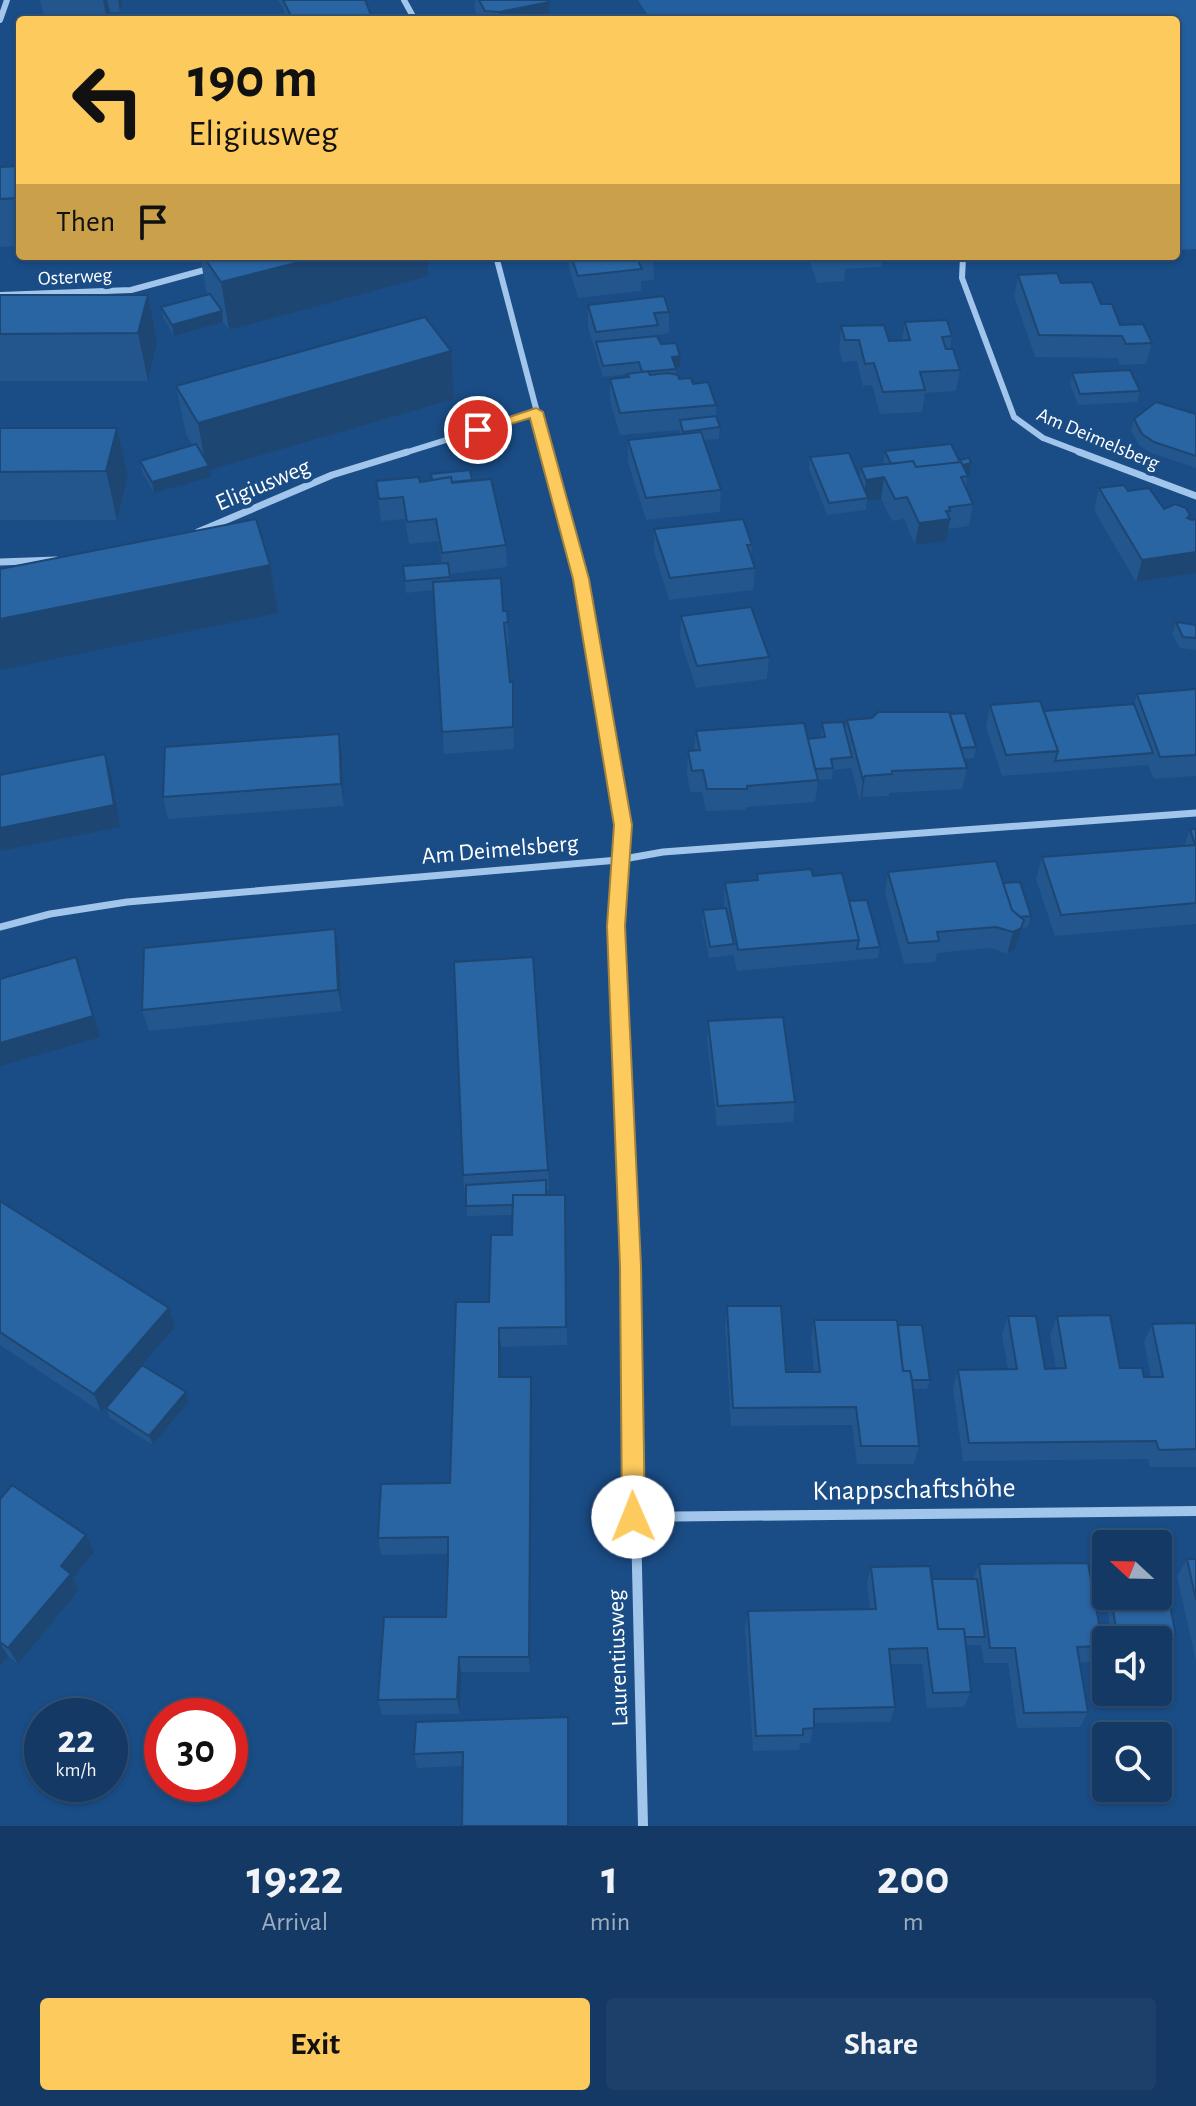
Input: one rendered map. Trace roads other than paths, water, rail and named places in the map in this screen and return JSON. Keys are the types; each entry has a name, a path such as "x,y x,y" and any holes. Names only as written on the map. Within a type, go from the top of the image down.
{"street":[{"path":"0,20 7,0"},
{"name":"Laurentiusweg","path":"497,260 581,579 623,825 618,860 616,926 630,1266 633,1517 643,1826"},
{"name":"Am Deimelsberg","path":"963,260 962,278 1014,417 1043,438 1196,496"},
{"name":"Osterweg","path":"0,295 131,290 219,266"},
{"name":"Eligiusweg","path":"182,538 332,475 536,412"},
{"path":"0,562 62,559"},
{"name":"Am Deimelsberg","path":"0,927 50,914 127,902 618,860 663,852 1196,813"},
{"name":"Knappschaftshöhe","path":"633,1517 1196,1511"}]}
